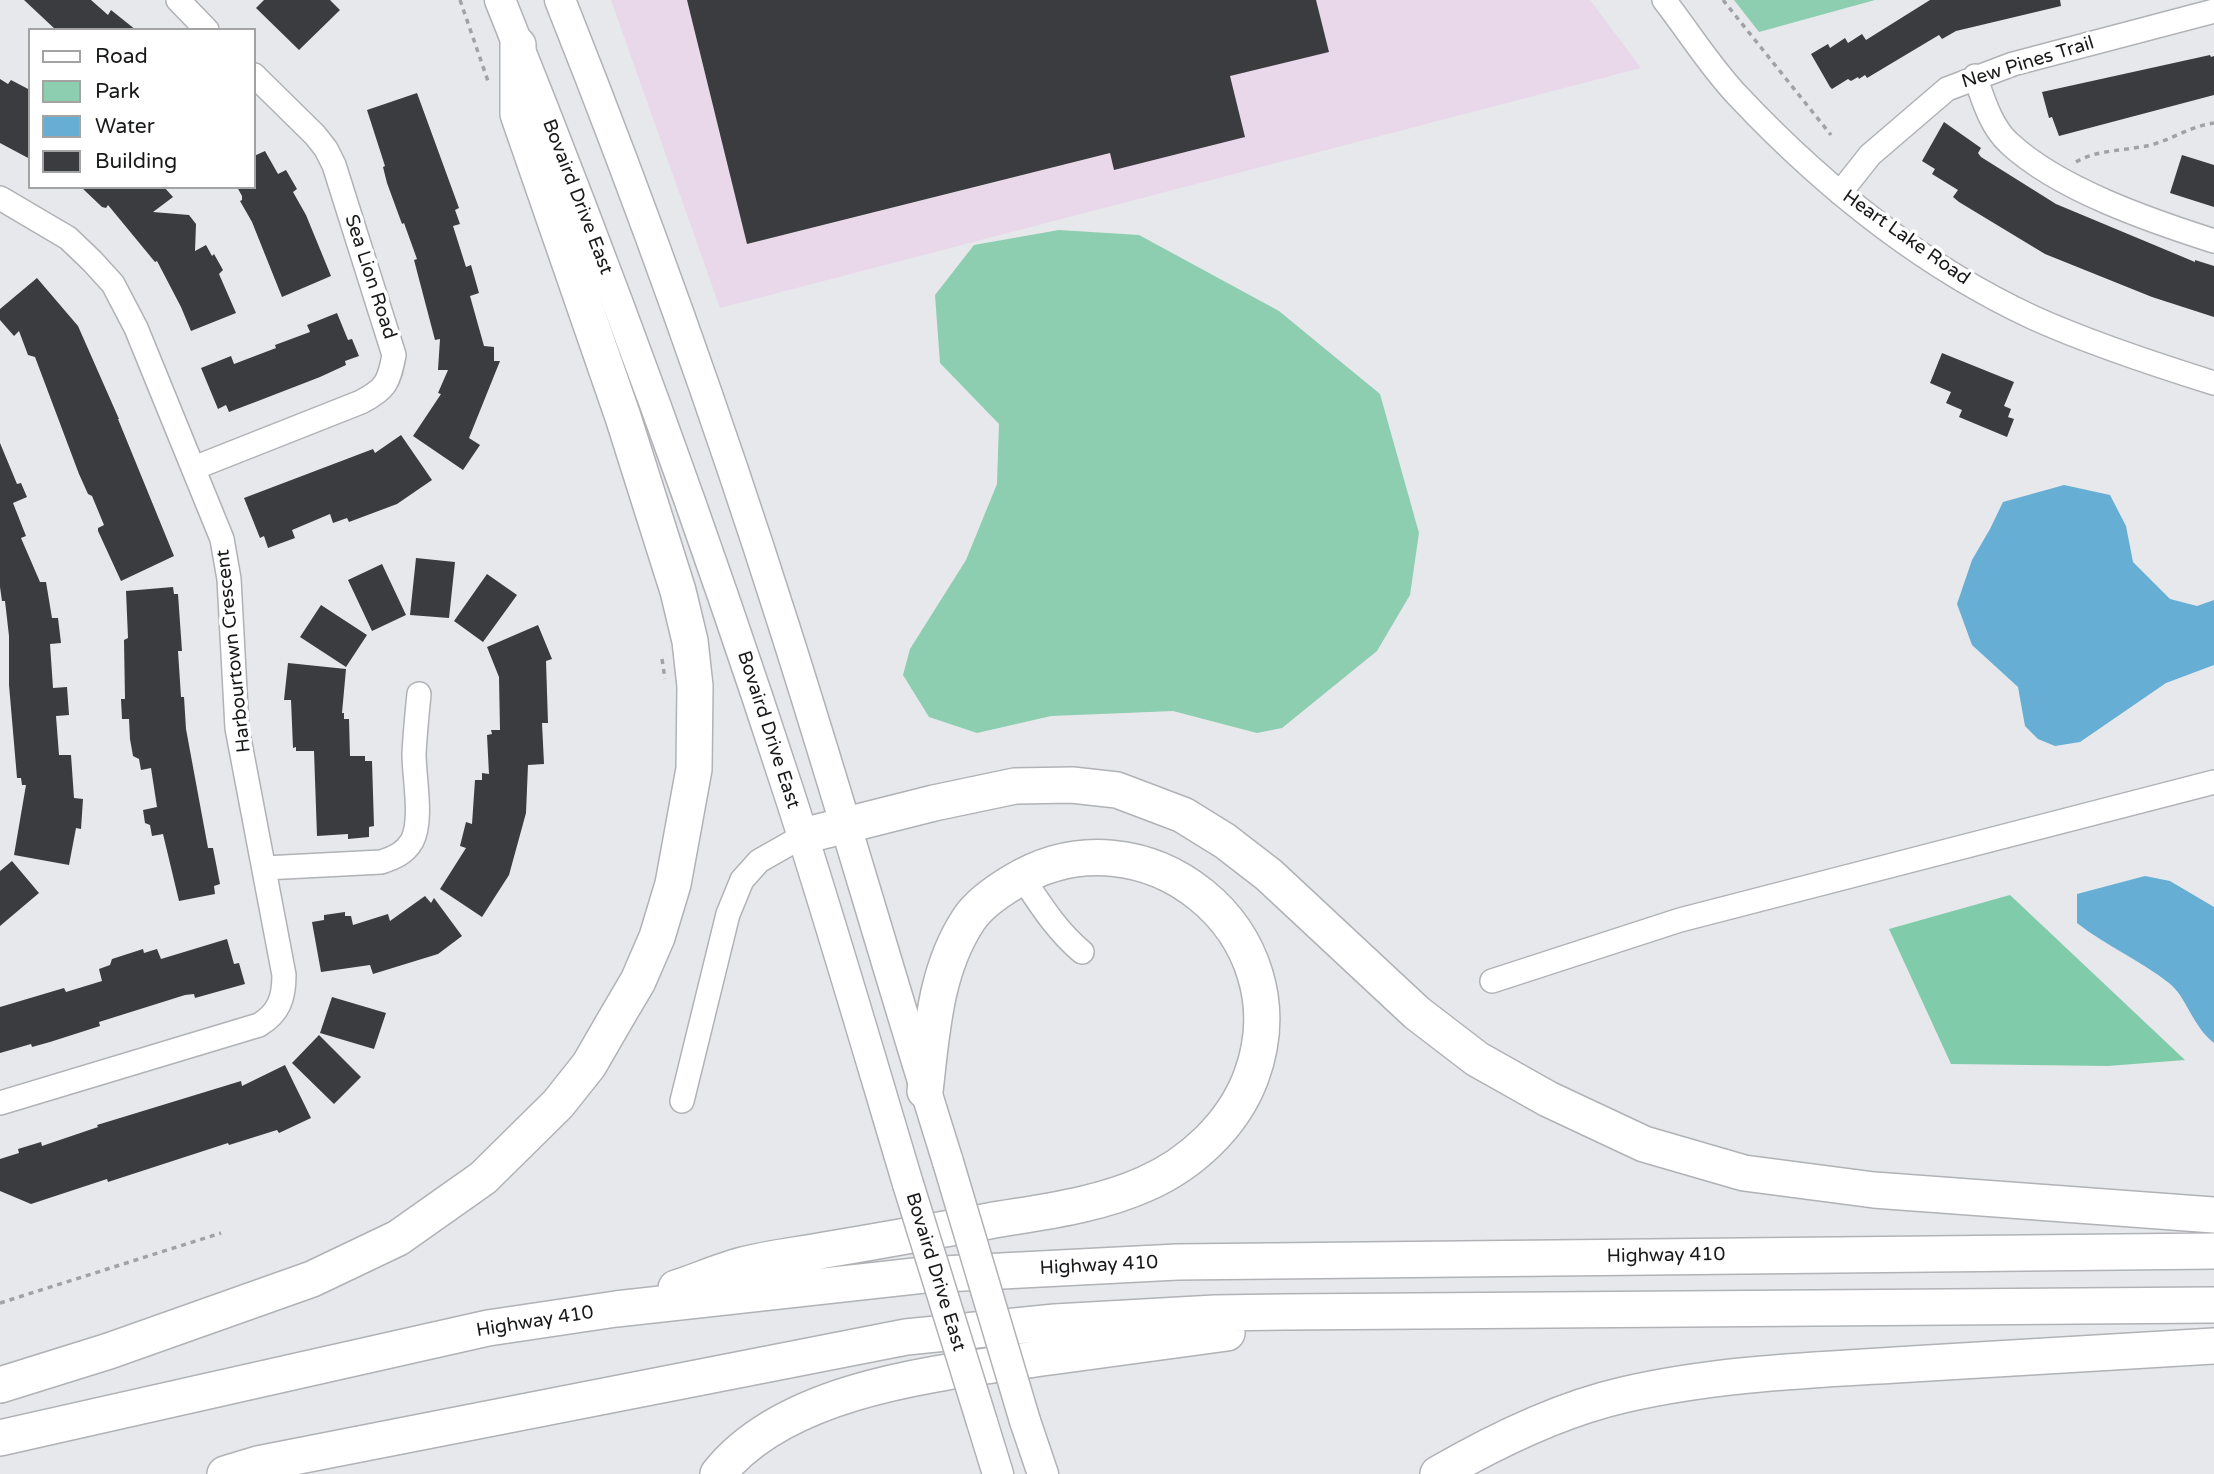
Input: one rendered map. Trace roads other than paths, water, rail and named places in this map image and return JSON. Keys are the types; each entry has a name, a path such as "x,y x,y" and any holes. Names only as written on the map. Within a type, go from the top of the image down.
{"highway":[{"path":"0,1385 109,1351 312,1279 398,1238 483,1178 558,1104 589,1065 609,1032 638,981 657,937 673,884 694,769 695,686 690,641 678,591 623,417 519,114 518,45"},
{"path":"803,836 1015,786 1072,785 1117,790 1182,815 1226,841 1269,875 1417,1013 1477,1059 1548,1099 1644,1144 1744,1173 1874,1190 2214,1215"},
{"path":"617,1309 743,1265 1081,1205 1145,1184 1176,1167 1209,1142 1234,1111 1251,1077 1260,1043 1262,1021 1257,979 1248,951 1209,900 1179,879 1150,866 1098,858 1032,870 1000,891 971,916 950,952 936,1003 926,1091"},
{"name":"Highway 410","path":"0,1438 488,1328 617,1309 924,1275 1177,1262 2214,1251"},
{"path":"225,1474 258,1464 906,1337 1055,1322 1284,1312 2214,1305"},
{"path":"718,1474 746,1447 772,1428 836,1399 915,1376 1252,1329 1284,1312"},
{"path":"1438,1474 1484,1447 1558,1416 1620,1395 1691,1381 1785,1372 2214,1346"}],"main road":[{"name":"Bovaird Drive East","path":"500,0 608,277 742,652 803,836 998,1474"},
{"path":"560,0 700,373 784,626 1043,1474"}],"street":[{"path":"178,0 205,28"},
{"name":"Heart Lake Road","path":"1664,0 1736,95 1814,172 1932,260 2005,303 2087,340 2214,383"},
{"name":"New Pines Trail","path":"1840,192 1870,155 1947,89 1975,76 2013,64 2214,11"},
{"path":"1975,76 1998,129 2009,143 2040,166 2084,190 2175,228 2214,241"},
{"name":"Sea Lion Road","path":"194,468 361,402 379,392 390,378 394,355 334,165 326,149 256,77"},
{"name":"Harbourtown Crescent","path":"0,198 68,238 113,284 136,328 222,538 227,557 237,728 284,975 284,993 278,1009 270,1019 259,1025 0,1103"},
{"path":"265,868 381,862 395,858 407,849 413,838 416,820 414,755 419,694"},
{"path":"1492,981 1680,920 2214,782"},
{"path":"682,1101 727,914 743,880 759,861 803,836"},
{"path":"1022,877 1049,918 1082,952"}],"water":[{"path":"2064,485 2110,495 2126,526 2133,562 2170,599 2197,606 2214,600 2214,665 2166,683 2080,742 2055,746 2038,739 2025,726 2018,687 1972,645 1957,604 1972,560 2003,502"},
{"path":"2145,876 2170,881 2214,907 2214,1043 2200,1029 2169,983 2077,923 2077,894"}]}
